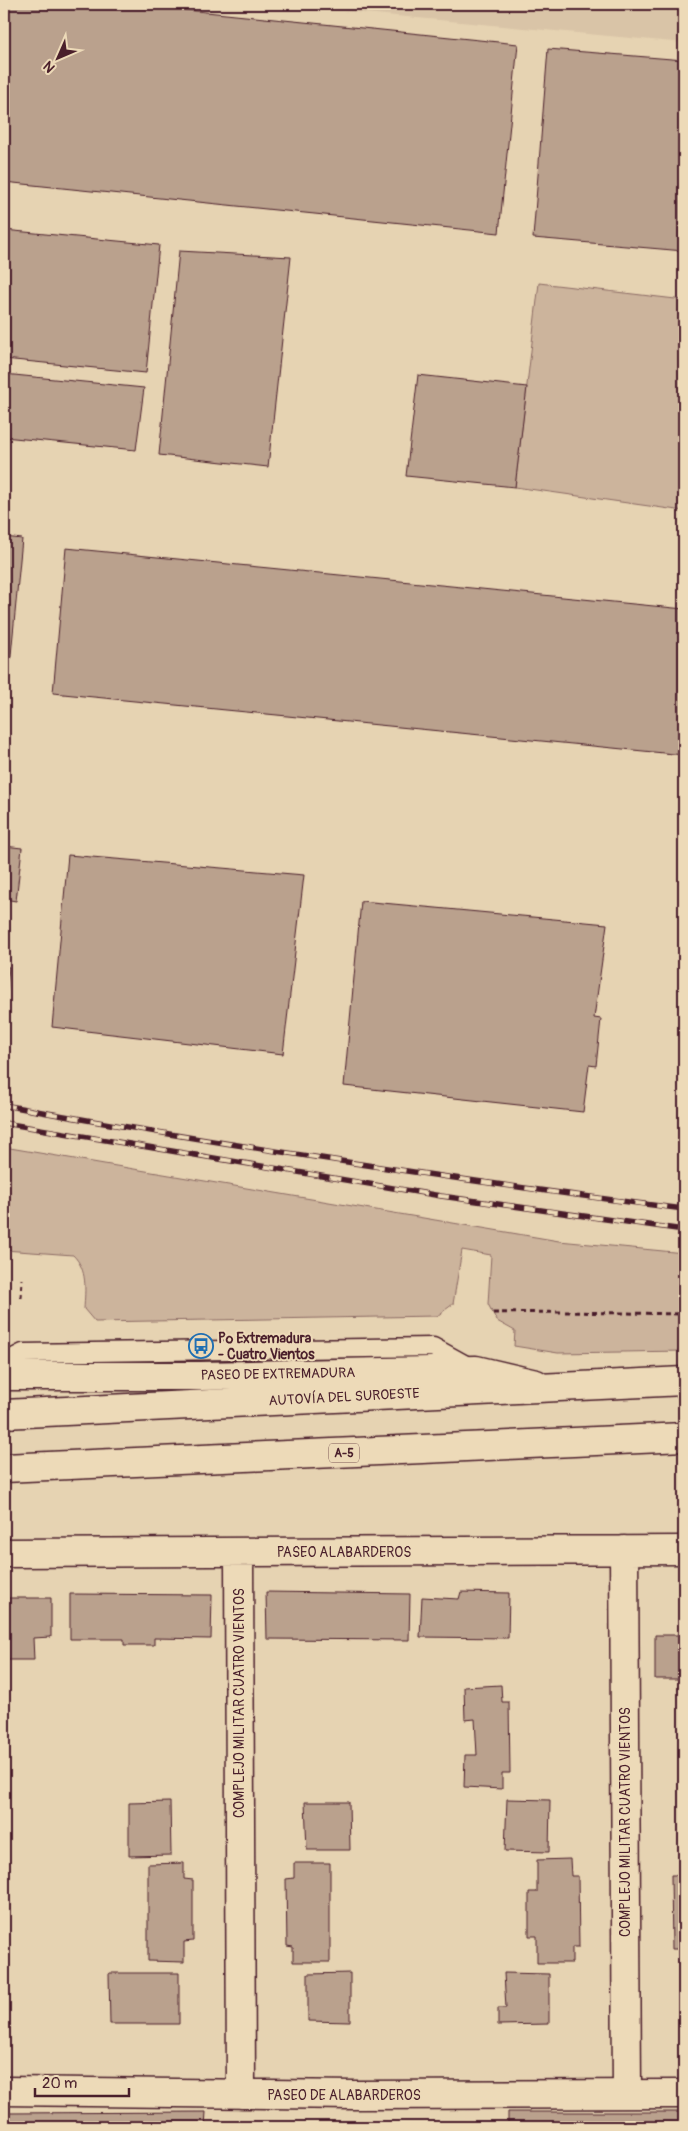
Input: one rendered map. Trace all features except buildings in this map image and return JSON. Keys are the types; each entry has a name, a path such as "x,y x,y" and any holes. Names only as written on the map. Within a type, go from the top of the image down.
{"main road":[{"name":"PASEO DE EXTREMADURA","path":"4,1376 191,1376 476,1370 550,1387"},
{"name":"AUTOVÍA DEL SUROESTE","path":"4,1414 684,1381"},
{"name":"A-5","path":"4,1468 684,1437"},
{"name":"COMPLEJO MILITAR CUATRO VIENTOS","path":"624,1550 626,2093"},
{"name":"PASEO ALABARDEROS","path":"4,1553 684,1550"},
{"name":"COMPLEJO MILITAR CUATRO VIENTOS","path":"239,1553 241,2094"},
{"name":"PASEO DE ALABARDEROS","path":"4,2091 459,2096 506,2094 684,2094"}],"lane":[{"path":"4,1363 23,1353 433,1346 476,1370"}],"path":[{"path":"21,1298 22,1279"},
{"path":"493,1313 684,1314"}],"shaded area":[{"path":"268,4 684,4 684,43"},
{"path":"539,283 684,300 684,511 515,487"},
{"path":"4,1147 559,1241 684,1253 684,1351 558,1353 514,1346 515,1331 497,1321 488,1304 491,1255 462,1250 453,1304 437,1316 95,1322 84,1309 85,1287 83,1273 73,1255 4,1250"}],"railway":[{"path":"4,1105 149,1131 343,1161 538,1190 684,1209"},
{"path":"4,1123 441,1196 684,1230"}],"place":[{"name":"Pº Extremadura - Cuatro Vientos","path":"201,1346"}]}
